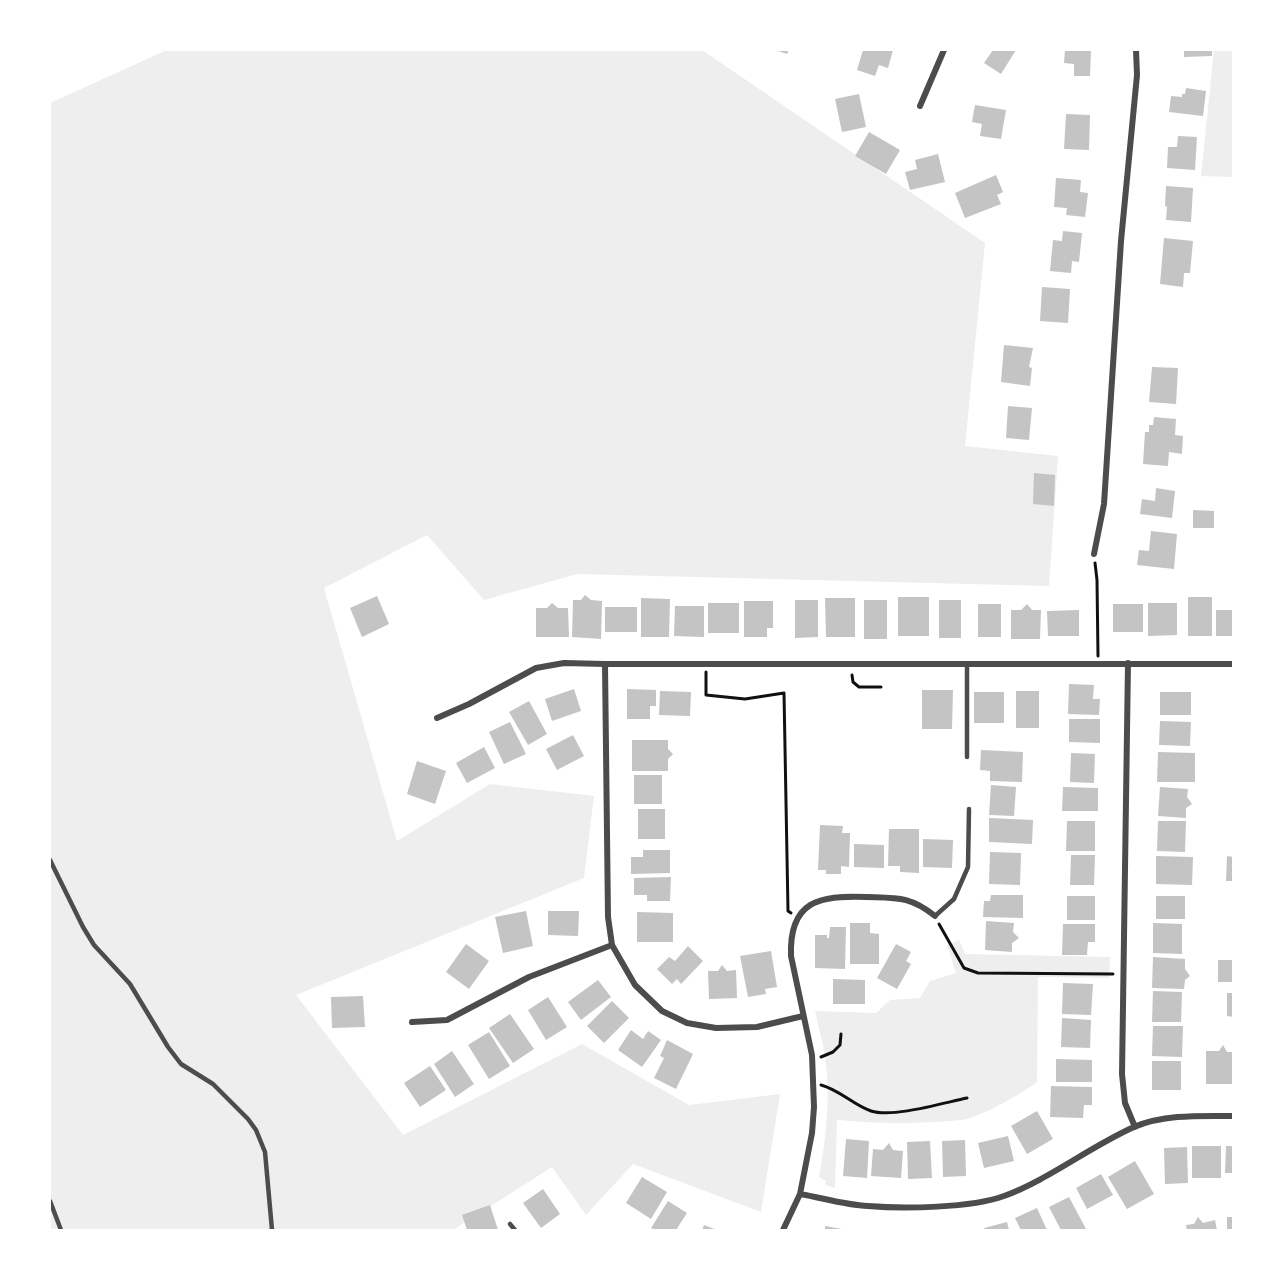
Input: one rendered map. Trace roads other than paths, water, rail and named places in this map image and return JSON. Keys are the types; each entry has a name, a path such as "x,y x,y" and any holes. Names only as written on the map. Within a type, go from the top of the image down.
{"street":[{"path":"920,106 944,50"},
{"path":"1094,554 1104,504 1121,241 1137,75 1136,50"},
{"path":"437,718 469,704 536,668 564,663 1233,663"},
{"path":"1128,663 1122,1074 1125,1103 1135,1127"},
{"path":"604,664 608,917 612,945 635,985 663,1011 687,1023 716,1028 757,1027 803,1016"},
{"path":"783,1230 800,1194 812,1133 813,1060 791,956 790,940 797,919 804,909 814,903 836,896 910,900 935,916"},
{"path":"412,1022 447,1020 529,976 612,945"},
{"path":"800,1194 868,1206 958,1205 984,1201 1013,1192 1135,1127 1165,1118 1233,1116"}],"lane":[{"path":"967,664 967,757"},
{"path":"935,916 954,899 968,867 969,809"},
{"path":"50,860 94,945 130,984 168,1047 181,1064 213,1084 256,1130 265,1152 272,1230"},
{"path":"50,1201 61,1230"},
{"path":"510,1224 515,1230"}]}
